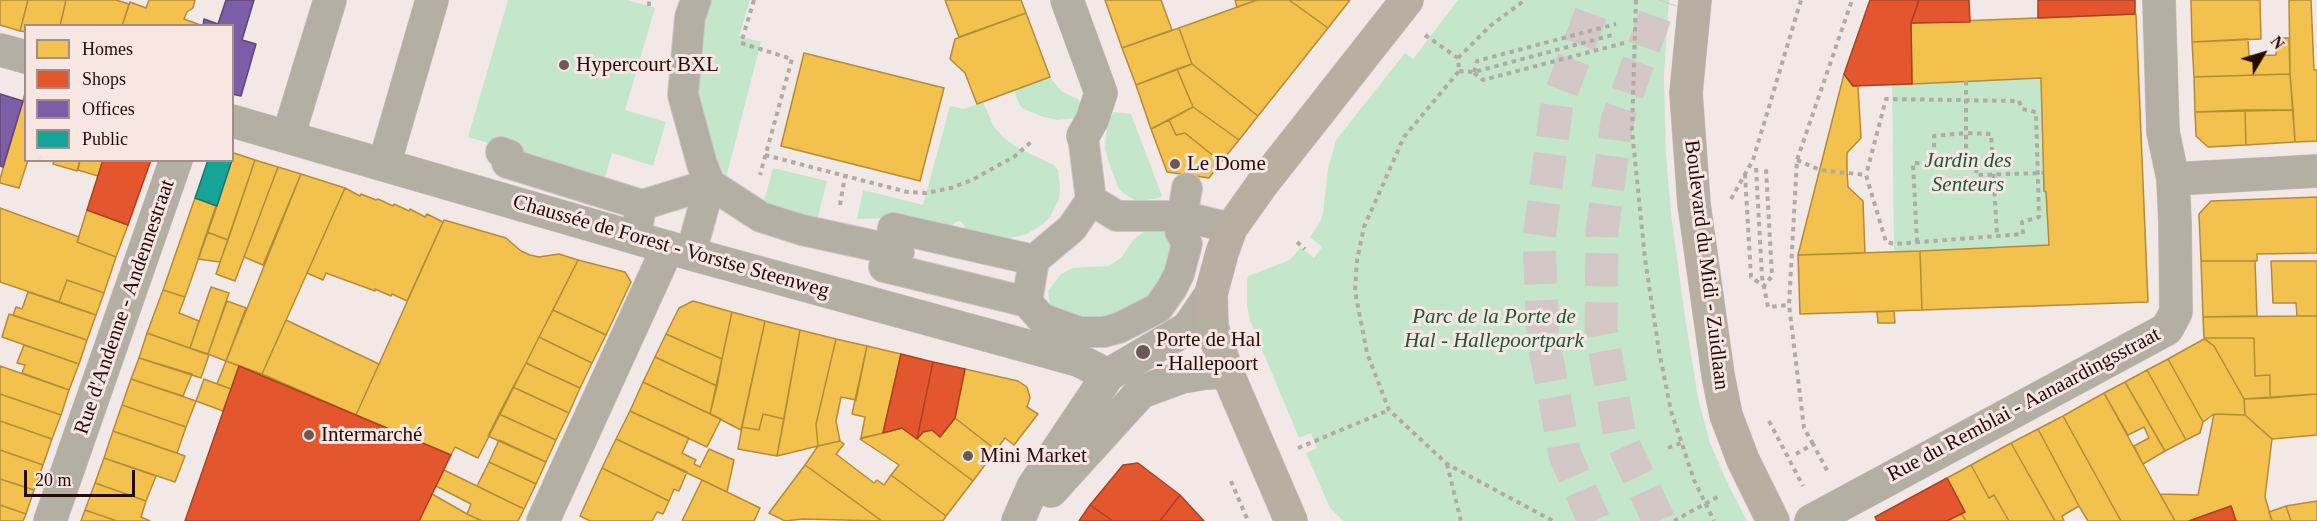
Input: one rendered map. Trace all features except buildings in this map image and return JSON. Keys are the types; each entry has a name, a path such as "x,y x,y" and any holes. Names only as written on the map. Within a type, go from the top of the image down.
{"main road":[{"name":"Boulevard du Midi - Zuidlaan","path":"1695,0 1686,93 1694,204 1718,375 1726,415 1773,521"},
{"path":"1291,521 1227,372 1212,327 1211,294 1231,228 1276,166 1412,14"}],"street":[{"path":"288,137 330,0"},
{"path":"384,165 432,0"},
{"path":"1034,260 1072,228 1091,200 1083,136 1092,120 1101,93 1067,0"},
{"name":"Rue du Remblai - Aanaardingsstraat","path":"1815,519 2167,329 2176,312 2173,179 2163,132 2159,0"},
{"path":"692,1 683,95 702,164 710,184 751,206 761,217 835,228 894,250"},
{"path":"0,50 24,56"},
{"name":"Chaussée de Forest - Vorstse Steenweg","path":"234,122 384,165 681,244 1078,360 1108,375"},
{"path":"501,152 509,154 507,164 565,177 640,215 710,184"},
{"name":"Rue d'Andenne - Andennestraat","path":"50,521 175,162"},
{"path":"2173,179 2317,171"},
{"path":"543,521 710,184"},
{"path":"1091,200 1117,216 1189,215 1231,228"},
{"path":"1034,260 893,228 894,250 884,267 1035,319 1080,332 1104,332 1161,314 1179,274 1189,215"},
{"path":"1034,260 1035,319"},
{"path":"1018,520 1033,487 1108,375 1188,328 1211,294"},
{"path":"1018,520 1046,497 1141,392 1182,377 1227,372"},
{"path":"1108,375 1121,395 1109,426"}],"path":[{"path":"649,0 649,6"},
{"path":"751,206 792,59 741,44 754,0"},
{"path":"1458,58 1490,26 1525,0"},
{"path":"1636,0 1632,130 1645,259 1671,411 1694,480 1714,521"},
{"path":"1730,202 1753,160 1801,0"},
{"path":"1832,480 1804,428 1789,305 1797,160 1852,0"},
{"path":"1412,14 1458,58 1459,71 1404,137 1364,227 1357,260 1356,291 1359,320 1367,353 1389,410 1447,464 1552,521"},
{"path":"1474,72 1477,61 1616,24"},
{"path":"1459,71 1474,72 1616,34"},
{"path":"1474,72 1483,80 1624,43"},
{"path":"1966,81 1966,156 1978,157 1976,175 2040,173"},
{"path":"1886,99 2019,101 2022,109 2036,112 2040,173 2039,217 2022,222 2023,234 1917,242 1886,242 1866,175 1886,99"},
{"path":"1917,242 1913,163 1934,165 1934,136 1966,132 1991,134 1997,236"},
{"path":"765,155 908,192 934,193 972,180 1015,156 1031,142"},
{"path":"1797,160 1820,170 1866,175"},
{"path":"1756,168 1764,286 1768,307 1789,305"},
{"path":"1745,169 1751,277 1764,286"},
{"path":"1764,286 1772,276 1766,169"},
{"path":"835,228 845,176"},
{"path":"1296,242 1305,249"},
{"path":"1297,448 1389,410"},
{"path":"1765,413 1815,519"},
{"path":"1668,448 1681,443"},
{"path":"1796,454 1813,444"},
{"path":"1447,464 1461,521"},
{"path":"1674,521 1752,478"},
{"path":"1231,481 1248,521"}],"green space":[{"name":"Hypercourt BXL","path":"508,0 627,0 655,8 625,110 666,122 653,166 612,153 605,178 468,137"},
{"path":"705,0 750,0 739,36 761,42 726,178 708,141 698,96"},
{"name":"Parc de la Porte de Hal - Hallepoortpark","path":"1458,0 1669,0 1664,77 1666,153 1671,213 1685,317 1698,398 1710,443 1747,521 1343,521 1330,508 1306,453 1317,448 1311,433 1299,438 1250,321 1247,305 1248,276 1290,260 1301,247 1314,258 1322,247 1310,237 1323,213 1328,169 1336,140 1405,53 1413,59"},
{"path":"1050,77 1061,91 1078,99 1083,106 1075,118 1058,120 1044,117 1023,109 1019,104 1014,90"},
{"name":"Jardin des Senteurs","path":"2041,78 2044,132 2041,133 2049,245 1894,252 1892,84"},
{"path":"983,102 994,127 1004,138 1018,148 1054,165 1058,170 1059,199 1050,217 1043,224 1027,234 1007,239 963,230 965,226 960,221 953,225 955,231 883,218 857,219 863,190 923,205 950,106 964,109"},
{"path":"1114,112 1131,114 1162,196 1141,201 1135,200 1118,187 1105,149 1107,123"},
{"path":"773,168 827,181 817,220 762,208"},
{"path":"1167,226 1175,260 1156,296 1108,324 1050,310 1048,291 1061,274 1072,268 1109,266 1121,258 1133,240 1145,231"}],"tunnel":[{"path":"1594,521 1565,455 1543,338 1539,238 1557,104 1596,0"},
{"path":"1659,521 1620,437 1601,329 1602,231 1617,121 1661,0"}],"place":[{"name":"Hypercourt BXL","path":"564,65"},
{"name":"Le Dome","path":"1175,164"},
{"name":"Porte de Hal - Hallepoort","path":"1143,352"},
{"name":"Intermarché","path":"309,435"},
{"name":"Mini Market","path":"968,456"}]}
